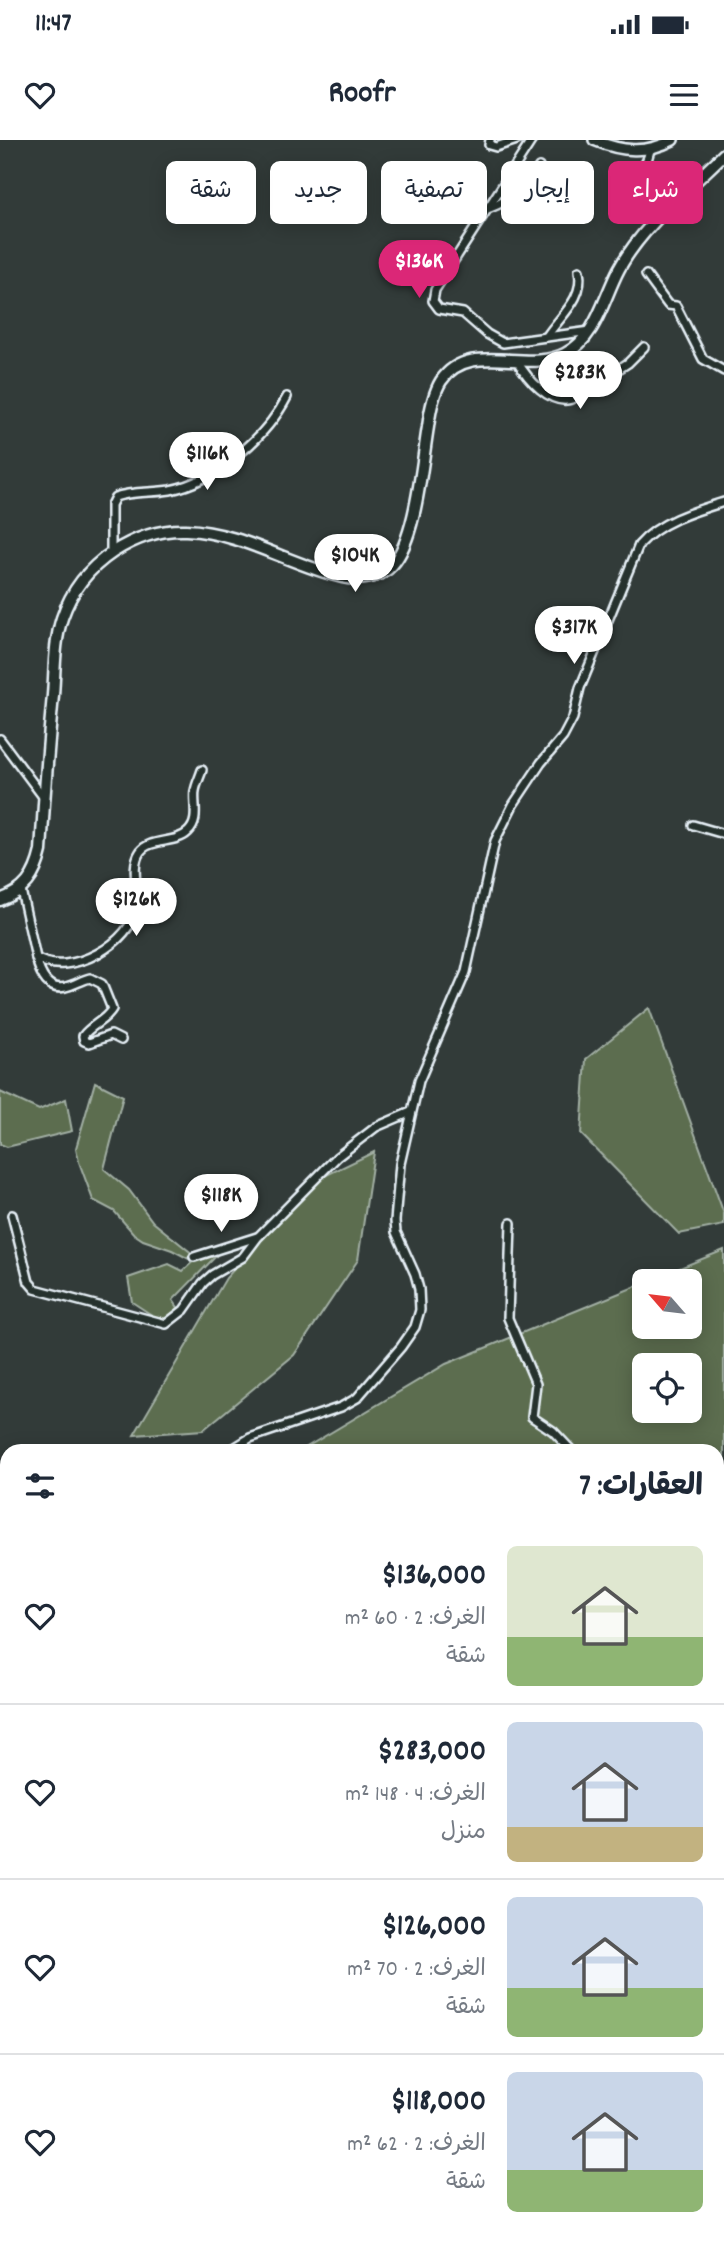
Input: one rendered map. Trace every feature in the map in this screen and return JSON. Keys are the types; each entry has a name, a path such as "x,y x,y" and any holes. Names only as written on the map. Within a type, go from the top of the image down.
{"main road":[{"path":"0,900 21,890 33,877 38,865 56,646 61,620 80,584 97,565 111,554 145,536 186,530 209,533 261,548 343,578 359,579 376,575 391,567 411,527 432,404 440,382 451,370 467,361 548,360 564,355 577,346 590,331 618,271 634,246 724,154"}],"street":[{"path":"490,140 489,145 496,146 517,140"},
{"path":"532,140 435,290 434,305 446,312 463,313 487,334 503,343 590,331"},
{"path":"594,140 640,151 650,150 673,140"},
{"path":"646,161 650,150"},
{"path":"490,208 501,202"},
{"path":"547,336 574,300 580,283 579,271"},
{"path":"646,275 668,305 676,306 703,359 724,371"},
{"path":"517,361 523,371 548,394 564,401 572,399 628,363 645,346"},
{"path":"111,554 111,505 115,497 172,489 205,477 262,432 287,397"},
{"path":"240,1444 250,1438 341,1407 357,1398 415,1327 420,1310 419,1289 394,1221 400,1164 411,1112 427,1059 466,972 495,841 523,789 563,737 573,718 580,688 635,553 645,538 670,521 724,502"},
{"path":"0,739 44,798"},
{"path":"36,958 49,965 67,965 95,955 120,936 129,925 137,904 136,874 139,852 147,846 183,836 191,829 195,814 195,789 202,771"},
{"path":"694,825 724,834"},
{"path":"21,890 41,976 51,985 66,988 90,978 102,984 112,1009 109,1015 89,1029 83,1036 84,1041 89,1043 111,1035 121,1040"},
{"path":"12,1215 29,1282 35,1289 166,1324 184,1310 212,1275 243,1257 258,1237 337,1157 376,1127 411,1112"},
{"path":"510,1223 508,1318 536,1384 532,1417 553,1430 566,1444"},
{"path":"194,1258 258,1237"}],"green space":[{"path":"649,1008 724,1214 724,1225 679,1234 581,1134 586,1059"},
{"path":"95,1082 123,1096 104,1169 129,1190 153,1222 194,1255 189,1259 143,1240 134,1234 114,1211 93,1200 76,1148"},
{"path":"0,1092 39,1110 66,1099 72,1131 7,1147 0,1144"},
{"path":"374,1152 358,1260 294,1355 203,1430 134,1435 226,1278 314,1181"},
{"path":"205,1250 221,1251 173,1300 179,1309 167,1325 132,1302 128,1278 169,1264 183,1271"},
{"path":"724,1250 724,1444 312,1444 446,1364 632,1288 632,1339 702,1339 702,1269 677,1269"}]}
